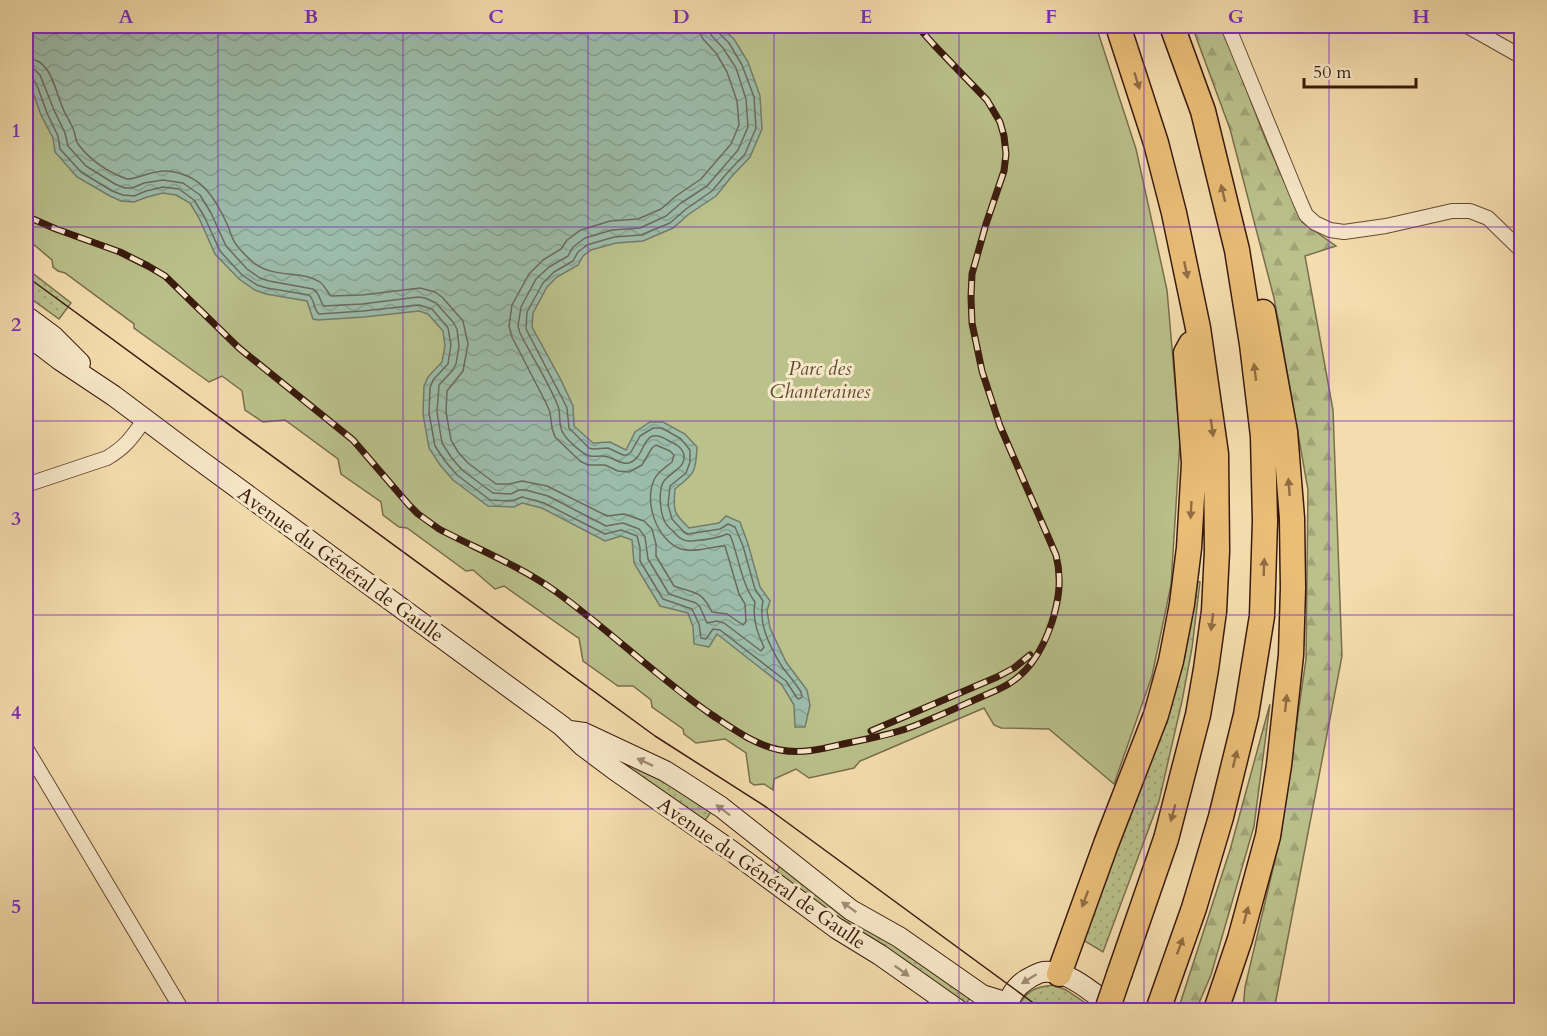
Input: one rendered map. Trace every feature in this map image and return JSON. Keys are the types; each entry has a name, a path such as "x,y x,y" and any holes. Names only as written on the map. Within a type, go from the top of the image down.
{"highway":[{"path":"1107,1011 1166,839 1198,715 1214,611 1217,551 1216,454 1198,328 1174,213 1156,143 1119,26"},
{"path":"1159,1006 1194,908 1221,817 1246,715 1262,616 1265,520 1263,436 1237,250 1203,111 1172,26"},
{"path":"1216,1011 1240,939 1268,836 1292,655 1292,518 1285,432 1255,276 1237,250"},
{"path":"1059,974 1156,716 1171,661 1182,604 1189,548 1193,473 1186,353 1198,328"}],"main road":[{"name":"Avenue du Général de Gaulle","path":"26,316 53,336 114,396"},
{"name":"Avenue du Général de Gaulle","path":"26,334 114,396 569,731 583,746 615,770 733,852 836,928 880,955 958,1011"},
{"name":"Avenue du Général de Gaulle","path":"569,731 584,733 665,771 721,807 851,909 899,937 982,995 1007,1007"},
{"path":"733,852 750,830"},
{"path":"1007,1007 1015,990 1023,982 1043,972 1066,975 1116,1011"}],"street":[{"path":"1228,26 1306,215 1315,223 1330,230 1344,232 1386,226 1452,211 1470,211 1488,218 1521,252"},
{"path":"1467,26 1521,57"},
{"path":"26,484 107,458 131,440 145,419"},
{"path":"26,748 182,1011"}],"green space":[{"name":"Parc des Chanteraines","path":"26,26 1096,26 1136,149 1167,290 1180,441 1171,585 1152,676 1114,784 1049,729 1001,728 994,725 984,708 860,761 854,768 809,778 796,769 774,779 773,790 764,784 754,785 750,782 746,753 725,739 696,743 684,734 683,729 652,707 651,700 633,686 618,686 583,661 579,638 504,586 495,589 473,570 466,571 407,528 399,527 383,515 381,502 341,474 338,459 285,420 263,422 245,410 241,390 222,376 209,382 134,328 134,324 65,273 53,267 52,260 26,238"},
{"path":"1192,26 1222,26 1265,138 1302,222 1336,246 1305,256 1333,410 1342,656 1274,1010 1243,1010 1245,987 1280,839 1306,659 1308,490 1274,298 1230,129"},
{"path":"26,268 71,303 59,319 26,295"},
{"path":"1193,581 1200,582 1192,648 1159,801 1103,952 1083,940"},
{"path":"1270,704 1254,826 1211,975 1196,1010 1178,1010 1230,850"},
{"path":"581,737 655,771 713,809 704,822"},
{"path":"780,866 822,897 900,945 970,998 965,1005 902,958 830,914 775,873"},
{"path":"1054,985 1087,1004 1085,1010 1017,1010 1023,998 1031,991"}],"water":[{"path":"26,26 720,26 734,39 748,62 760,96 762,129 750,157 716,196 673,228 643,241 616,243 591,250 583,256 578,265 557,277 547,287 533,313 532,327 573,406 574,426 593,443 610,442 626,450 635,432 650,422 663,422 685,434 697,447 693,472 675,489 675,511 689,528 719,523 726,516 740,522 760,587 770,601 767,611 770,628 786,662 807,690 810,705 805,727 795,727 794,705 782,685 717,634 709,647 694,644 693,627 688,613 660,606 634,563 632,540 621,536 605,541 542,508 522,503 514,507 488,506 453,480 429,448 423,414 424,386 428,377 442,362 445,346 443,331 428,314 419,311 364,317 313,319 307,301 266,294 255,290 239,279 215,254 190,203 176,195 163,193 134,202 121,201 77,177 55,152 53,138 41,115 26,76"}],"tram line":[{"path":"26,276 655,736 766,807 1043,1010"}],"railway":[{"path":"26,216 120,252 165,276 239,348 353,440 418,514 439,529 542,582 595,621 672,685 728,726 771,748 788,751 827,748 905,729 1008,685 1025,671 1038,653 1052,622 1058,597 1059,572 1056,555 1000,426 982,371 972,323 972,274 1004,171 1006,154 1004,136 1000,122 987,100 917,26"},
{"path":"871,731 997,677 1014,668 1030,655"}]}
